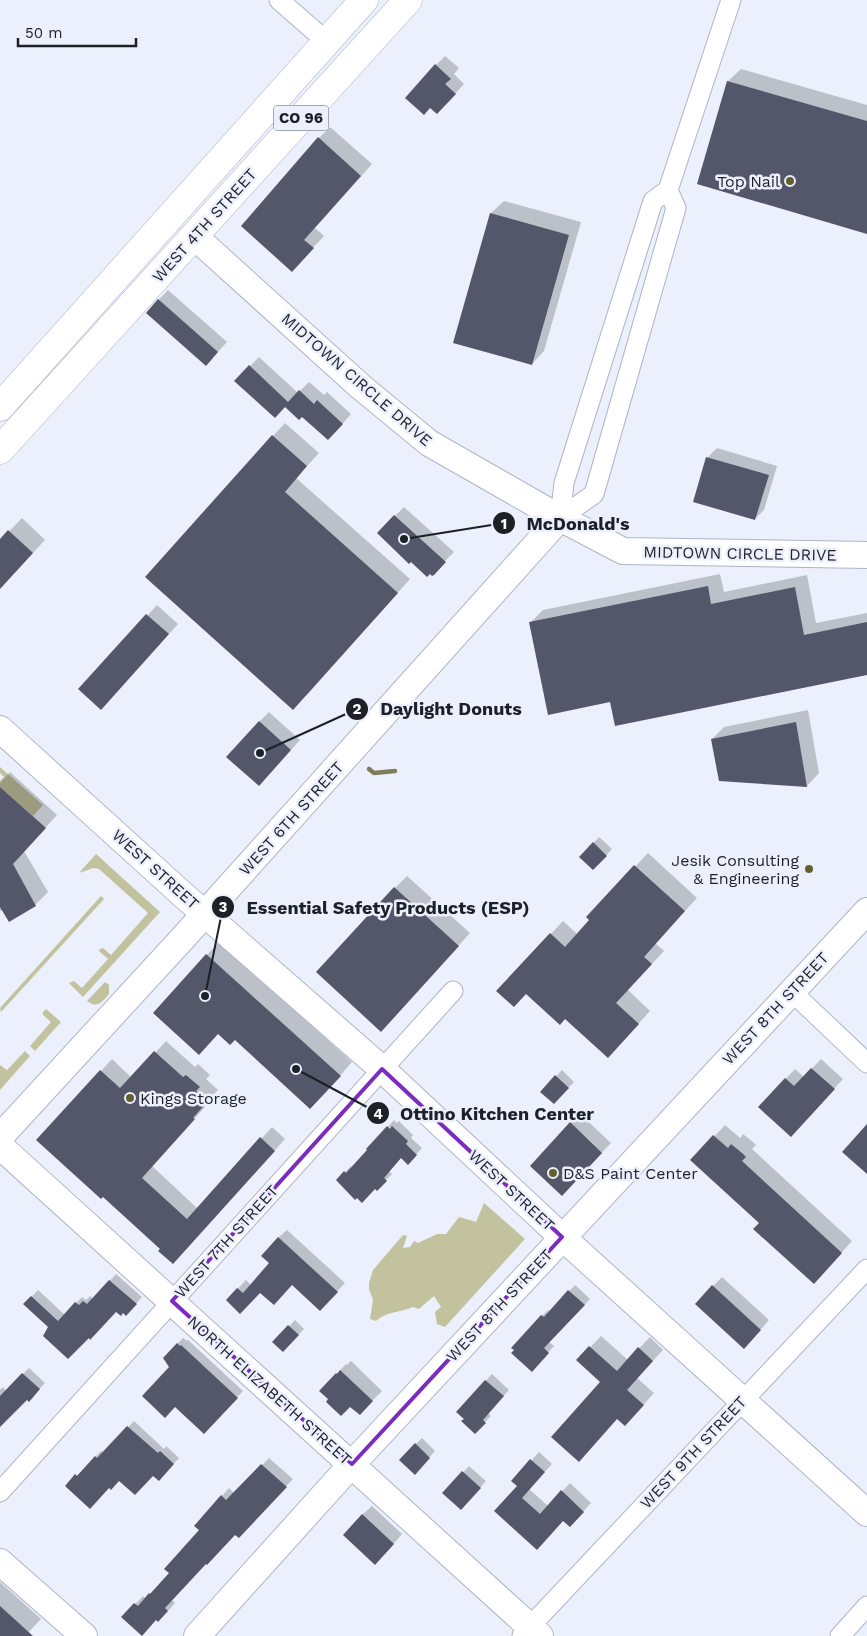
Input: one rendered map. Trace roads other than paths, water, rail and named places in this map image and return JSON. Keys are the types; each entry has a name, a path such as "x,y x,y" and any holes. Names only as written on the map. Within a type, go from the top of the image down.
{"main road":[{"name":"WEST 4TH STREET","path":"0,407 364,0"},
{"path":"194,236 192,214 383,0"},
{"name":"WEST 4TH STREET","path":"0,450 408,0"}],"street":[{"path":"279,0 326,41"},
{"path":"560,518 564,484 653,201 668,190 731,0"},
{"path":"560,518 594,494 676,208 668,190"},
{"name":"MIDTOWN CIRCLE DRIVE","path":"194,236 361,387 429,443 560,518 623,551 867,555"},
{"name":"WEST 6TH STREET","path":"0,1137 205,913 560,518"},
{"name":"WEST STREET","path":"0,729 382,1069 562,1237 867,1514"},
{"name":"WEST 8TH STREET","path":"197,1636 352,1464 867,910"},
{"name":"WEST 7TH STREET","path":"0,1492 453,991"},
{"path":"790,991 867,1063"},
{"name":"NORTH ELIZABETH STREET","path":"0,1146 352,1464 530,1633"},
{"name":"WEST 9TH STREET","path":"530,1633 742,1400 867,1269"},
{"path":"0,1562 84,1636"},
{"path":"840,1636 867,1606"}],"waterway":[{"path":"369,769 374,773 395,771"}],"place":[{"name":"Top Nail","path":"790,181"},
{"name":"McDonald's","path":"404,539"},
{"name":"Daylight Donuts","path":"260,753"},
{"name":"Jesik Consulting & Engineering","path":"809,869"},
{"name":"Essential Safety Products (ESP)","path":"205,996"},
{"name":"Ottino Kitchen Center","path":"296,1069"},
{"name":"Kings Storage","path":"130,1098"},
{"name":"D&S Paint Center","path":"553,1173"}]}
